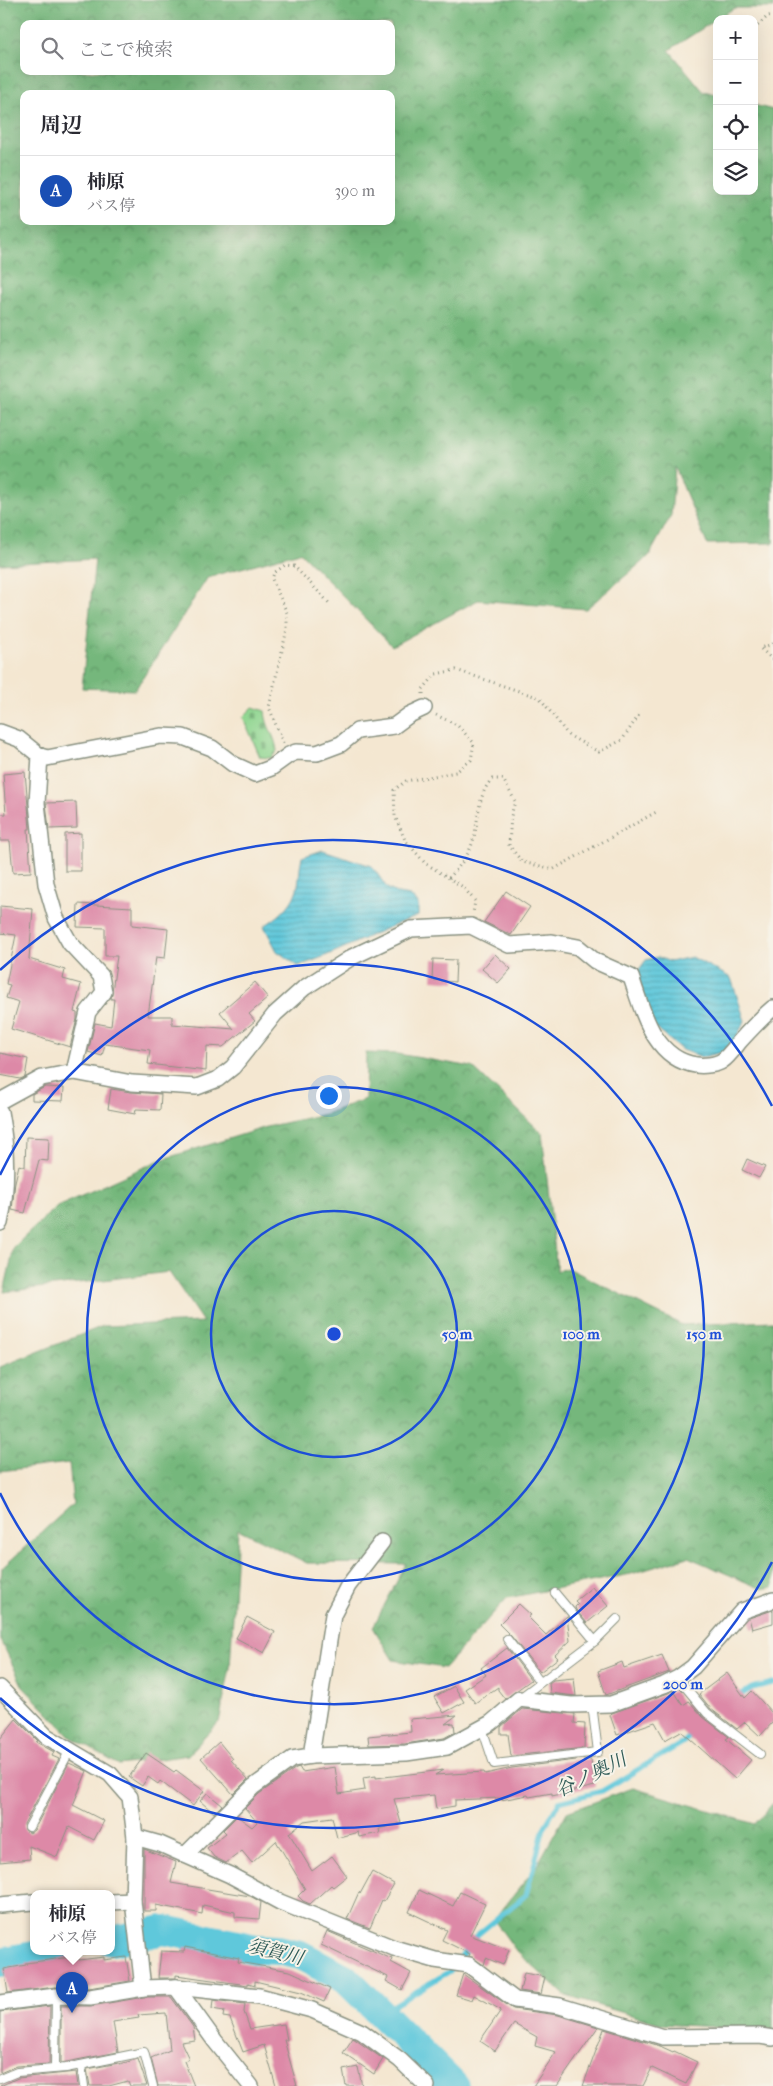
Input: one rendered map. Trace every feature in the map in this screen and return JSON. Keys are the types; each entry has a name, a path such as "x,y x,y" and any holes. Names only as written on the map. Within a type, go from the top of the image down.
{"street":[{"path":"0,732 19,739 40,756 47,758 161,736 183,737 204,745 233,764 255,774 272,768 296,752 317,753 341,744 357,731 394,726 409,715 424,708"},
{"path":"40,756 37,803 46,884 56,918 70,943 101,976 104,992 88,1012 74,1072"},
{"path":"0,1101 42,1078 74,1072 141,1084 197,1086 218,1079 233,1067 275,1014 304,988 352,957 411,929 471,926 509,945 552,942 578,948 596,961 631,977 645,1020 656,1039 666,1051 681,1061 691,1064 702,1066 721,1062 755,1024 773,1008"},
{"path":"0,1112 5,1140 5,1189 0,1223"},
{"path":"311,1756 333,1614 348,1586 382,1542"},
{"path":"185,1856 252,1787 292,1759 311,1756 406,1753 447,1747 491,1723 519,1699 571,1705 611,1704 678,1678 693,1667 742,1611 773,1600"},
{"path":"0,1688 46,1736 110,1774 130,1797 135,1836 134,1909 142,1988"},
{"path":"135,1836 160,1844 230,1875 297,1910 394,1948 469,1965 515,2000 560,2006 663,2036 760,2036 773,2038"},
{"path":"0,1905 30,1902"},
{"path":"115,1903 134,1909"},
{"path":"176,1987 215,2041 251,2086"},
{"path":"0,2003 56,1996 90,1997 142,1988 176,1987 258,1996 312,2010 362,2032 400,2060 427,2086"}],"lane":[{"path":"555,1593 595,1641"},
{"path":"519,1699 595,1641 618,1619"},
{"path":"507,1640 540,1682"},
{"path":"678,1678 710,1714 760,1754"},
{"path":"482,1728 494,1764 598,1752 592,1704"},
{"path":"29,1827 70,1750"},
{"path":"55,2068 56,1996"},
{"path":"0,2079 17,2072 81,2064 144,2052 153,2086"},
{"path":"81,2064 84,2086"}],"path":[{"path":"758,25 768,16 773,15"},
{"path":"289,755 269,707 287,629 287,612 272,579 274,574 284,565 294,566 330,604"},
{"path":"773,644 760,648 773,660"},
{"path":"471,926 475,901 463,886 425,863 404,840 395,816 394,790 406,781 456,772 472,760 474,743 458,725 424,708 423,689 436,674 456,670 540,698 568,735 599,752 622,740 639,716"},
{"path":"449,878 458,868 470,848 485,787 492,779 503,780 515,801 511,816 509,845 522,862 554,869 658,811"}],"green space":[{"path":"0,0 773,0 773,8 734,8 723,15 713,15 713,22 669,50 704,92 713,94 713,195 758,195 758,106 773,110 773,543 707,544 675,467 671,515 649,556 586,609 478,600 392,646 300,552 208,577 135,690 82,688 95,559 0,564"},
{"path":"253,707 265,711 277,751 271,758 260,757 243,717"},
{"path":"366,1053 398,1054 472,1067 542,1133 557,1271 568,1268 682,1325 773,1321 773,1587 762,1589 688,1557 631,1574 507,1598 444,1668 393,1660 373,1627 406,1564 307,1563 238,1529 230,1668 219,1722 188,1755 119,1765 71,1737 23,1687 0,1638 2,1568 73,1504 69,1463 0,1471 0,1367 103,1326 203,1322 169,1272 4,1292 14,1247 57,1206 160,1160 270,1126 325,1114 365,1099"},
{"path":"633,1788 755,1824 773,1803 773,2030 662,2024 566,1996 517,1952 494,1920 536,1867 567,1812"}],"water":[{"path":"323,850 372,866 387,888 398,894 410,896 418,903 418,916 298,966 277,951 264,926 283,912 291,903 298,884 302,857"},
{"path":"658,957 670,962 692,957 731,978 745,1021 733,1043 723,1052 702,1057 682,1050 653,1026 643,998 638,971 646,960"}],"building":[{"path":"25,772 30,829 28,829 31,872 13,873 10,841 0,841 0,814 6,814 3,774"},
{"path":"76,802 77,828 49,829 46,803"},
{"path":"81,833 81,871 65,871 65,834"},
{"path":"506,891 530,907 511,935 484,922"},
{"path":"78,904 132,907 132,925 168,929 165,958 156,957 148,1016 172,1016 172,1024 234,1029 220,1012 255,982 268,998 249,1014 255,1021 223,1047 207,1046 206,1071 148,1064 150,1050 105,1044 102,1056 88,1052 95,1023 111,1026 114,999 111,999 117,956 105,956 105,928 77,927"},
{"path":"0,906 33,909 29,959 65,970 63,979 81,984 74,1012 77,1013 77,1019 70,1047 11,1029 19,1002 6,998 10,985 6,984 16,935 0,933"},
{"path":"495,954 511,969 498,983 482,969"},
{"path":"433,959 456,960 455,982 432,980"},
{"path":"0,1053 28,1059 25,1077 20,1079 0,1075"},
{"path":"45,1087 64,1088 63,1101 32,1100 32,1094"},
{"path":"111,1089 161,1094 160,1110 136,1109 135,1114 108,1109"},
{"path":"26,1137 49,1138 48,1161 39,1160 25,1213 12,1210 19,1165 25,1167"},
{"path":"747,1159 765,1167 759,1178 742,1170"},
{"path":"592,1587 608,1606 587,1623 576,1610 575,1607 578,1604 575,1601"},
{"path":"519,1604 531,1615 528,1617 546,1635 567,1616 570,1641 555,1655 558,1658 540,1672 499,1624"},
{"path":"773,1610 773,1623 752,1629 749,1618"},
{"path":"247,1617 275,1632 264,1653 236,1638"},
{"path":"507,1648 531,1680 505,1699 498,1690 498,1687 475,1703 465,1689 486,1675 481,1668"},
{"path":"662,1655 669,1672 606,1695 598,1671 622,1662 624,1668"},
{"path":"727,1673 745,1698 752,1691 773,1714 773,1722 760,1736 745,1722 737,1729 711,1709 699,1694"},
{"path":"574,1678 576,1696 550,1693 549,1683 553,1680"},
{"path":"454,1686 464,1702 444,1713 434,1697"},
{"path":"674,1691 683,1705 689,1701 703,1717 729,1737 726,1739 751,1760 735,1779 681,1731 665,1740 655,1722 617,1735 610,1715 612,1713"},
{"path":"522,1709 575,1714 574,1723 585,1724 584,1748 511,1756 508,1734 501,1734 501,1727"},
{"path":"457,1715 445,1724 454,1723 455,1732 444,1738 405,1744 369,1745 368,1736 411,1732 410,1719"},
{"path":"16,1719 38,1741 36,1742 54,1752 52,1756 59,1759 24,1824 25,1830 30,1833 34,1830 69,1763 87,1771 73,1805 104,1821 94,1840 69,1827 57,1857 29,1846 30,1859 0,1862 0,1739"},
{"path":"219,1742 233,1759 231,1760 248,1779 233,1794 201,1758"},
{"path":"146,1753 174,1772 176,1770 204,1791 193,1806 160,1781 158,1784 148,1777 142,1786 129,1777"},
{"path":"584,1759 591,1760 595,1786 552,1796 552,1793 501,1800 500,1798 455,1800 455,1806 436,1809 434,1795 394,1799 401,1823 379,1829 380,1833 359,1837 358,1832 337,1838 332,1817 304,1821 289,1833 312,1871 332,1856 347,1876 333,1887 331,1885 310,1904 298,1896 305,1889 276,1841 252,1863 242,1851 226,1863 214,1857 207,1848 226,1833 223,1830 237,1816 252,1827 257,1822 245,1808 259,1794 299,1767 302,1772 335,1767 339,1794 365,1790 363,1778 376,1776 376,1778 443,1770 435,1775 484,1772 485,1774 512,1768"},
{"path":"207,1793 222,1805 214,1813 200,1801"},
{"path":"144,1849 176,1862 171,1883 250,1896 261,1902 259,1919 235,1917 235,1912 203,1905 202,1914 156,1905 156,1911 144,1911"},
{"path":"372,1872 394,1884 384,1901 382,1900 370,1928 347,1919 359,1892 360,1894"},
{"path":"419,1890 453,1906 460,1892 485,1904 470,1935 509,1950 503,1965 486,1958 484,1965 469,1956 470,1954 442,1940 447,1930 409,1912"},
{"path":"327,1931 392,1959 391,1962 411,1973 402,1990 386,1981 388,1977 321,1945"},
{"path":"185,1947 239,1958 238,1962 290,1971 330,1989 324,2002 301,1992 255,1981 255,1985 248,1983 248,1985 176,1975 176,1978 158,1978 161,1951 184,1952"},
{"path":"78,1956 79,1960 104,1957 104,1960 126,1957 130,1981 89,1988 55,1987 8,1993 4,1969 26,1965 26,1963"},
{"path":"524,1973 545,1977 541,1994 520,1991"},
{"path":"463,1974 513,2009 558,2015 598,2027 557,2086 533,2086 556,2052 535,2046 537,2037 514,2024 495,2051 480,2041 501,2010 474,1995 472,2000 456,1995"},
{"path":"144,1997 171,1997 193,2027 195,2040 181,2042 189,2059 184,2061 194,2086 158,2086 151,2058 170,2050 166,2013 138,2015 139,2018 113,2022 118,2052 61,2063 61,2006 91,2006"},
{"path":"213,2000 245,2004 244,2012 250,2029 284,2024 287,2040 284,2040 297,2086 276,2086 264,2045 243,2052 230,2018 223,2017 224,2011 212,2009"},
{"path":"50,2006 49,2064 16,2066 0,2073 0,2012"},
{"path":"604,2029 660,2046 697,2062 686,2084 652,2068 643,2086 583,2086"},
{"path":"353,2038 383,2059 374,2074 343,2053"},
{"path":"138,2059 147,2086 130,2086 128,2081 109,2086 90,2086 87,2069"},
{"path":"358,2067 362,2086 346,2086 343,2070"},
{"path":"76,2072 78,2086 0,2086 18,2078"}],"waterway":[{"name":"谷ノ奥川","path":"737,1697 752,1688 773,1683"},
{"name":"谷ノ奥川","path":"381,2013 450,1971 477,1935 526,1895 544,1828 559,1802 602,1791 684,1742 692,1734"},
{"name":"須賀川","path":"115,1940 164,1930 256,1949 278,1950 300,1955 346,1979 454,2086"},
{"name":"須賀川","path":"0,1962 40,1955"}],"place":[{"name":"柿原","path":"72,2013"}]}
